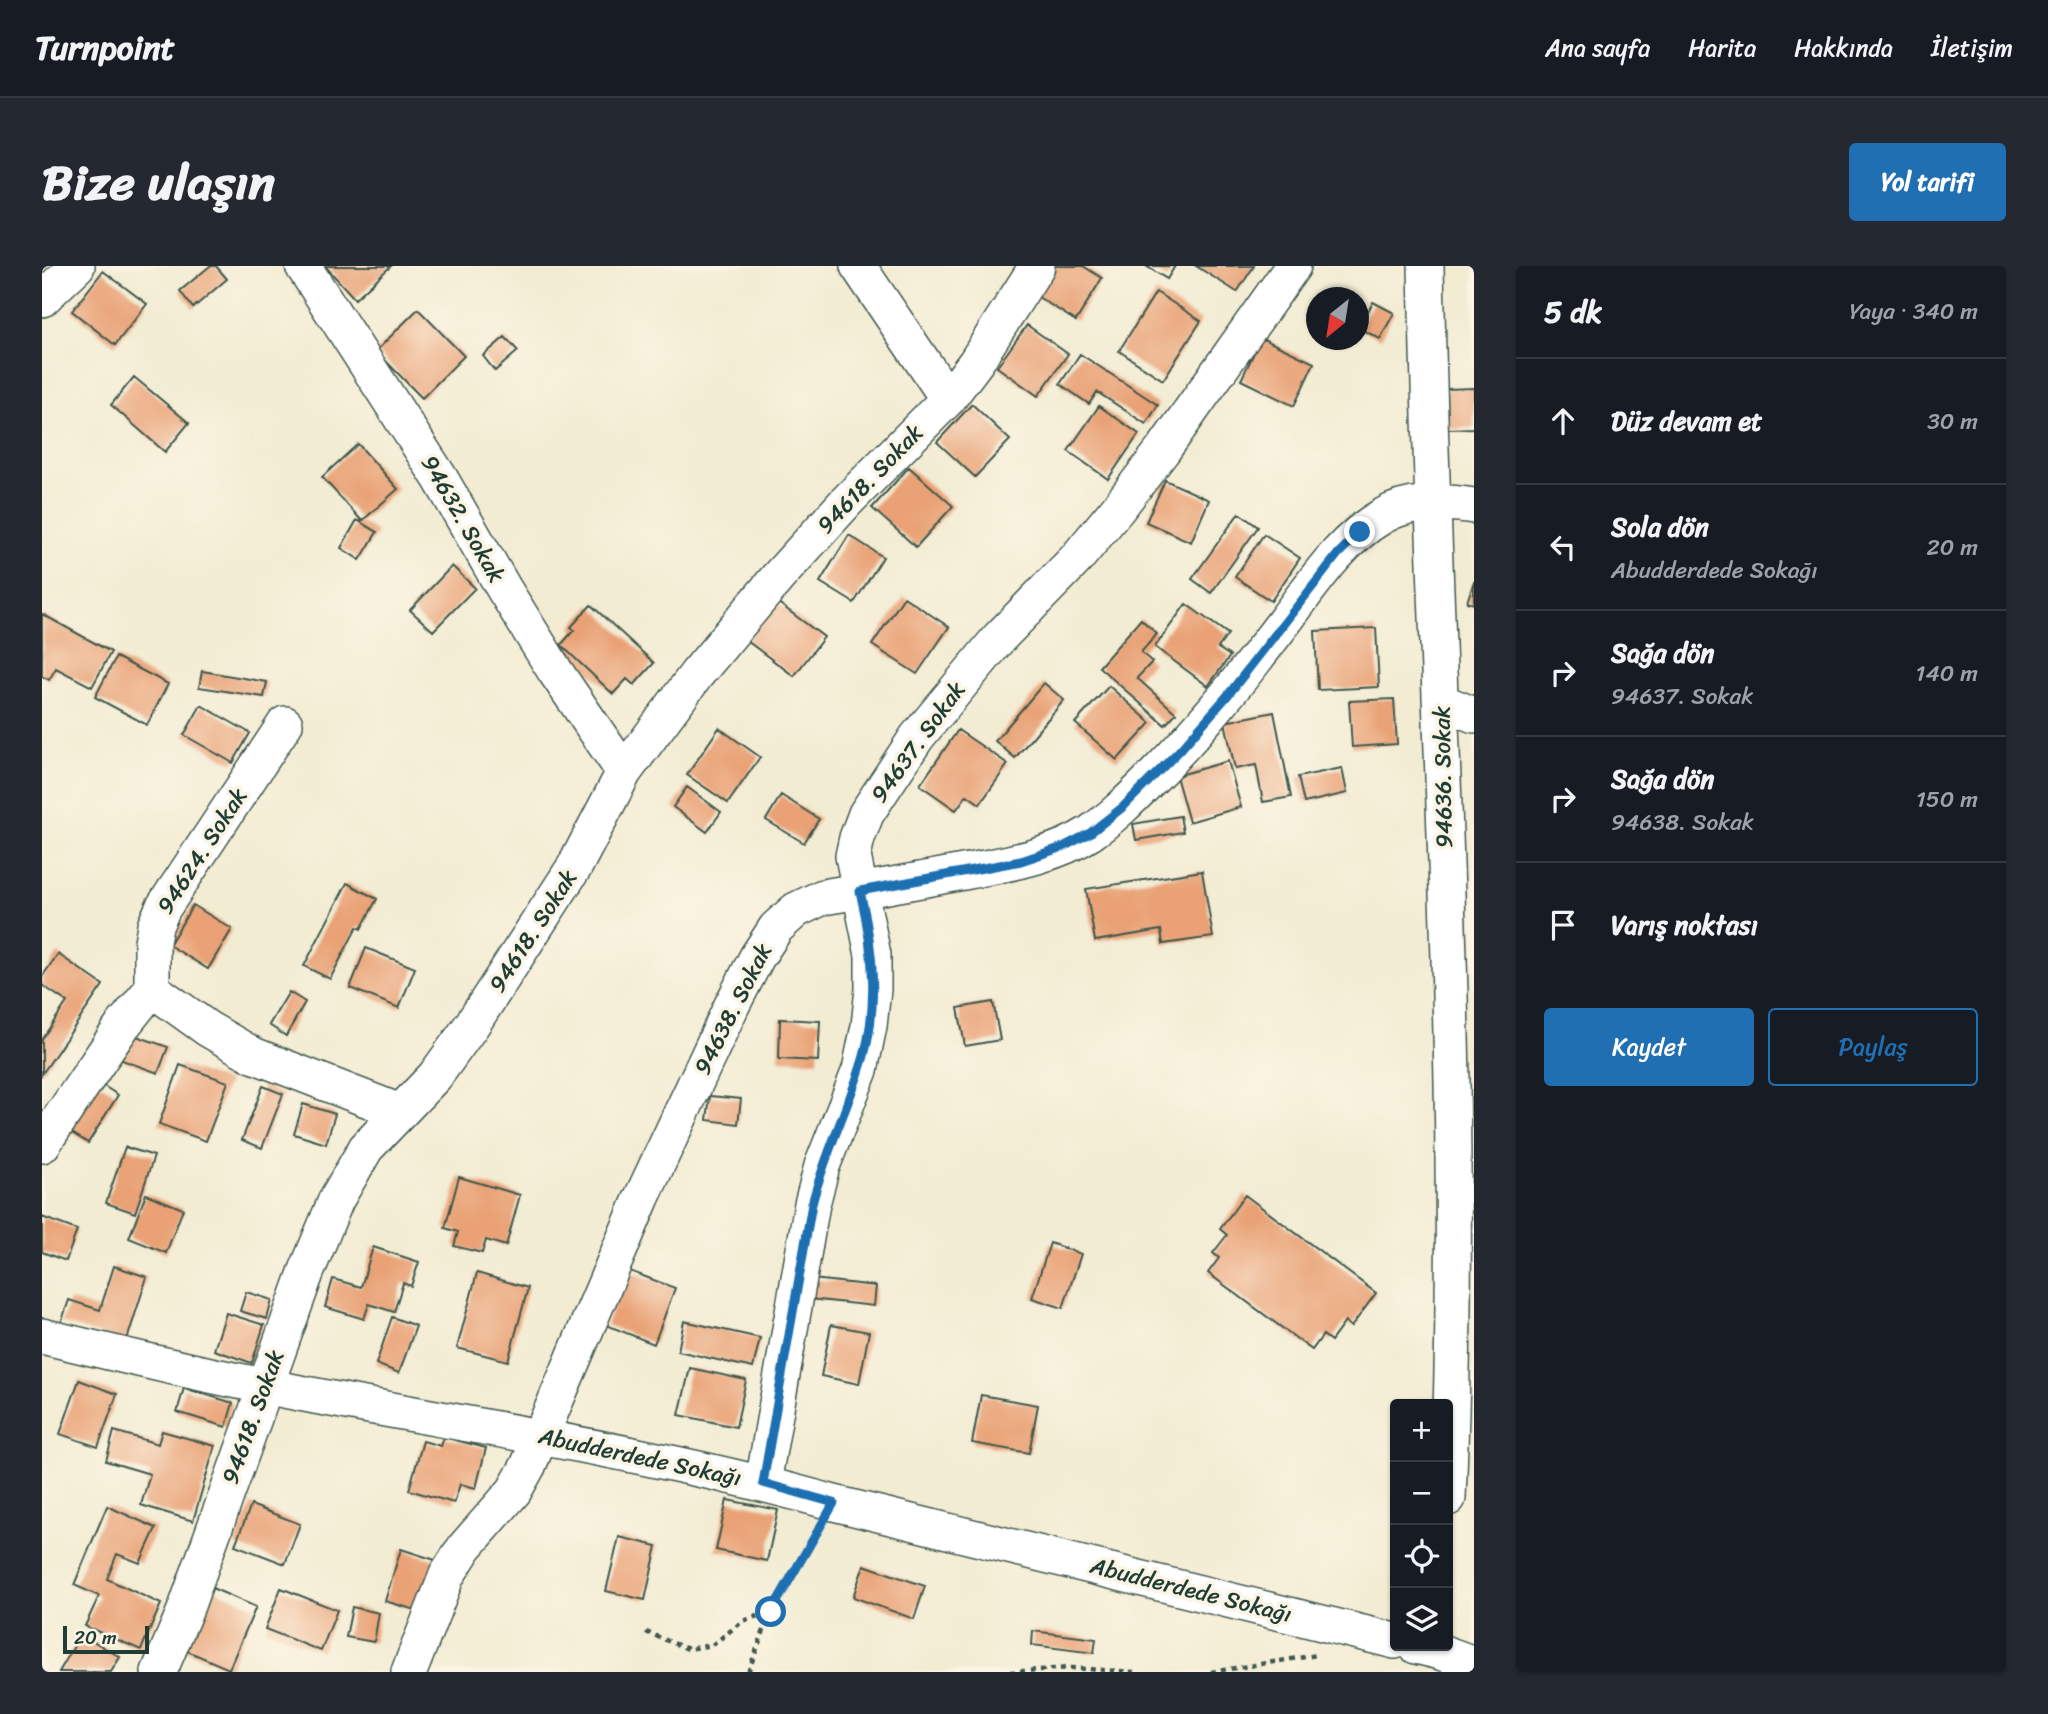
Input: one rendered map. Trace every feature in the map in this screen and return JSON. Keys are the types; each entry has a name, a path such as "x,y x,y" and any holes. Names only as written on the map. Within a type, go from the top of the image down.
{"street":[{"path":"42,299 77,266"},
{"name":"94632. Sokak","path":"303,266 440,478 540,648 625,772"},
{"path":"858,266 948,399"},
{"name":"94618. Sokak","path":"159,1672 186,1608 264,1386 335,1200 366,1148 435,1076 575,866 625,772 696,675 778,577 846,502 948,399 976,362 1037,266"},
{"name":"94637. Sokak","path":"763,1483 812,1204 822,1166 860,1070 869,1026 873,955 853,856 866,814 917,737 999,638 1076,559 1119,507 1163,450 1293,266"},
{"name":"94636. Sokak","path":"1426,266 1431,502 1442,702 1454,1178 1449,1462"},
{"name":"94638. Sokak","path":"409,1672 447,1575 465,1547 514,1491 542,1436 642,1197 732,1005 757,957 776,928 796,911 823,897 1021,861 1063,847 1090,833 1123,807 1180,750 1228,695 1338,554 1360,532 1382,516 1408,506 1431,502 1474,506"},
{"path":"1442,702 1474,715"},
{"name":"94624. Sokak","path":"152,989 152,942 163,908 285,723"},
{"path":"42,1145 122,1025 152,989 208,1029 253,1055 400,1112"},
{"name":"Abudderdede Sokağı","path":"42,1336 264,1386 542,1436 763,1483 834,1503 1390,1640"},
{"path":"1441,1651 1474,1664"}],"path":[{"path":"748,1672 771,1612 834,1503"},
{"path":"646,1632 688,1650 712,1644 743,1621 771,1612"},
{"path":"1211,1672 1321,1653"},
{"path":"1010,1672 1070,1668 1134,1672"}],"building":[{"path":"210,266 216,266 227,279 193,308 180,291"},
{"path":"325,266 391,266 355,299"},
{"path":"1049,266 1083,266 1102,278 1076,321 1032,293"},
{"path":"1146,266 1175,266 1167,279"},
{"path":"1196,266 1254,266 1237,292"},
{"path":"103,271 147,304 115,345 72,311"},
{"path":"1156,292 1201,321 1163,380 1119,351"},
{"path":"1373,302 1394,313 1380,339 1369,333 1369,309"},
{"path":"418,309 464,356 422,398 376,351"},
{"path":"1027,325 1068,354 1038,396 997,367"},
{"path":"505,337 518,351 495,371 483,356"},
{"path":"1261,338 1314,363 1294,406 1241,380"},
{"path":"1080,354 1158,405 1146,424 1097,392 1089,404 1060,384"},
{"path":"134,377 189,423 165,452 111,405"},
{"path":"1474,388 1474,428 1448,429 1447,389"},
{"path":"972,404 1010,440 975,477 937,442"},
{"path":"1099,406 1139,434 1108,479 1068,451"},
{"path":"358,444 398,489 362,521 322,477"},
{"path":"909,467 953,506 916,547 872,508"},
{"path":"1165,480 1209,500 1191,542 1146,522"},
{"path":"1239,513 1258,527 1211,593 1192,579"},
{"path":"357,520 377,532 360,560 341,548"},
{"path":"1264,534 1300,558 1271,601 1235,577"},
{"path":"849,535 883,557 854,603 820,582"},
{"path":"452,566 475,588 433,631 410,610"},
{"path":"1474,581 1474,604 1467,602"},
{"path":"904,597 949,627 917,674 872,645"},
{"path":"777,602 824,637 794,676 747,641"},
{"path":"1186,604 1228,634 1218,648 1230,656 1208,686 1155,647"},
{"path":"591,605 654,663 634,685 627,679 613,694 561,645 574,630 571,627"},
{"path":"42,614 111,652 92,687 56,668 49,680 42,676"},
{"path":"1141,619 1157,634 1141,652 1152,662 1137,678 1176,713 1165,725 1099,667"},
{"path":"1376,628 1379,687 1318,690 1315,631"},
{"path":"116,657 168,684 147,725 95,697"},
{"path":"202,671 267,682 264,697 199,687"},
{"path":"1044,683 1064,700 1015,758 995,741"},
{"path":"1109,686 1151,723 1117,760 1075,723"},
{"path":"1394,699 1397,744 1352,747 1349,701"},
{"path":"201,705 250,733 233,763 184,735"},
{"path":"1274,712 1291,797 1263,802 1256,765 1235,769 1225,722"},
{"path":"719,728 760,757 728,803 687,775"},
{"path":"958,730 1008,764 980,804 967,795 956,810 920,785"},
{"path":"1228,761 1241,807 1189,822 1176,776"},
{"path":"1342,768 1347,793 1304,803 1298,777"},
{"path":"687,787 721,812 707,832 673,807"},
{"path":"781,795 819,819 804,843 766,820"},
{"path":"1180,816 1183,832 1136,840 1133,824"},
{"path":"1202,871 1213,937 1163,944 1161,930 1095,941 1086,889"},
{"path":"347,883 377,899 361,929 357,927 330,979 304,966"},
{"path":"193,905 232,929 208,969 169,945"},
{"path":"366,948 415,968 399,1008 350,988"},
{"path":"58,954 103,985 42,1074 42,1039 67,1002 42,985 42,977"},
{"path":"289,992 305,1002 286,1036 269,1025"},
{"path":"993,1002 1000,1040 965,1046 958,1008"},
{"path":"780,1019 820,1021 818,1061 779,1059"},
{"path":"128,1033 168,1047 158,1073 119,1059"},
{"path":"180,1065 228,1082 206,1141 159,1124"},
{"path":"91,1078 118,1095 88,1143 61,1126"},
{"path":"263,1086 283,1094 262,1148 242,1140"},
{"path":"710,1096 741,1099 738,1124 707,1120"},
{"path":"303,1104 335,1114 326,1144 294,1134"},
{"path":"125,1147 154,1156 135,1213 106,1203"},
{"path":"459,1177 520,1195 506,1246 486,1240 482,1253 454,1246 458,1232 445,1228"},
{"path":"146,1194 183,1209 166,1253 129,1238"},
{"path":"1245,1195 1376,1293 1351,1327 1345,1322 1331,1341 1323,1335 1312,1350 1208,1273 1219,1258 1213,1253 1227,1235 1220,1229"},
{"path":"42,1217 77,1230 66,1261 42,1252"},
{"path":"1050,1243 1081,1254 1063,1308 1032,1298"},
{"path":"373,1247 419,1262 411,1286 403,1283 394,1312 369,1304 364,1319 325,1307 333,1279 361,1287"},
{"path":"114,1266 147,1277 126,1343 61,1323 69,1300 100,1310"},
{"path":"627,1270 675,1288 654,1344 606,1325"},
{"path":"477,1273 528,1288 508,1361 457,1348"},
{"path":"812,1279 876,1286 874,1306 810,1299"},
{"path":"246,1292 272,1300 267,1319 240,1311"},
{"path":"226,1313 264,1325 252,1363 214,1350"},
{"path":"392,1317 416,1326 399,1373 376,1364"},
{"path":"684,1321 760,1338 753,1368 678,1351"},
{"path":"831,1325 869,1332 859,1384 821,1376"},
{"path":"690,1368 746,1380 736,1427 679,1415"},
{"path":"79,1380 117,1394 98,1447 60,1434"},
{"path":"184,1388 233,1403 226,1427 177,1412"},
{"path":"981,1395 1038,1405 1029,1453 972,1443"},
{"path":"114,1431 158,1444 162,1431 215,1446 193,1521 141,1505 150,1474 106,1461"},
{"path":"444,1437 486,1448 476,1488 460,1484 454,1503 409,1490 423,1441 441,1446"},
{"path":"727,1500 778,1510 767,1561 716,1550"},
{"path":"251,1505 300,1524 285,1564 235,1545"},
{"path":"107,1506 156,1528 140,1563 117,1554 107,1579 161,1604 141,1650 85,1626 99,1596 74,1585"},
{"path":"619,1537 657,1546 645,1600 606,1591"},
{"path":"401,1549 435,1560 419,1611 385,1601"},
{"path":"864,1565 925,1586 914,1619 853,1597"},
{"path":"212,1588 256,1607 229,1669 185,1650"},
{"path":"281,1588 337,1610 321,1651 265,1629"},
{"path":"352,1607 379,1613 374,1642 346,1637"},
{"path":"1033,1631 1096,1639 1094,1653 1032,1645"},
{"path":"81,1634 120,1657 111,1672 59,1672"}],"route":[{"path":"771,1612 834,1503 763,1483 812,1204 822,1166 860,1070 869,1026 873,955 860,891 1021,861 1063,847 1090,833 1123,807 1180,750 1228,695 1338,554 1360,532"}]}
